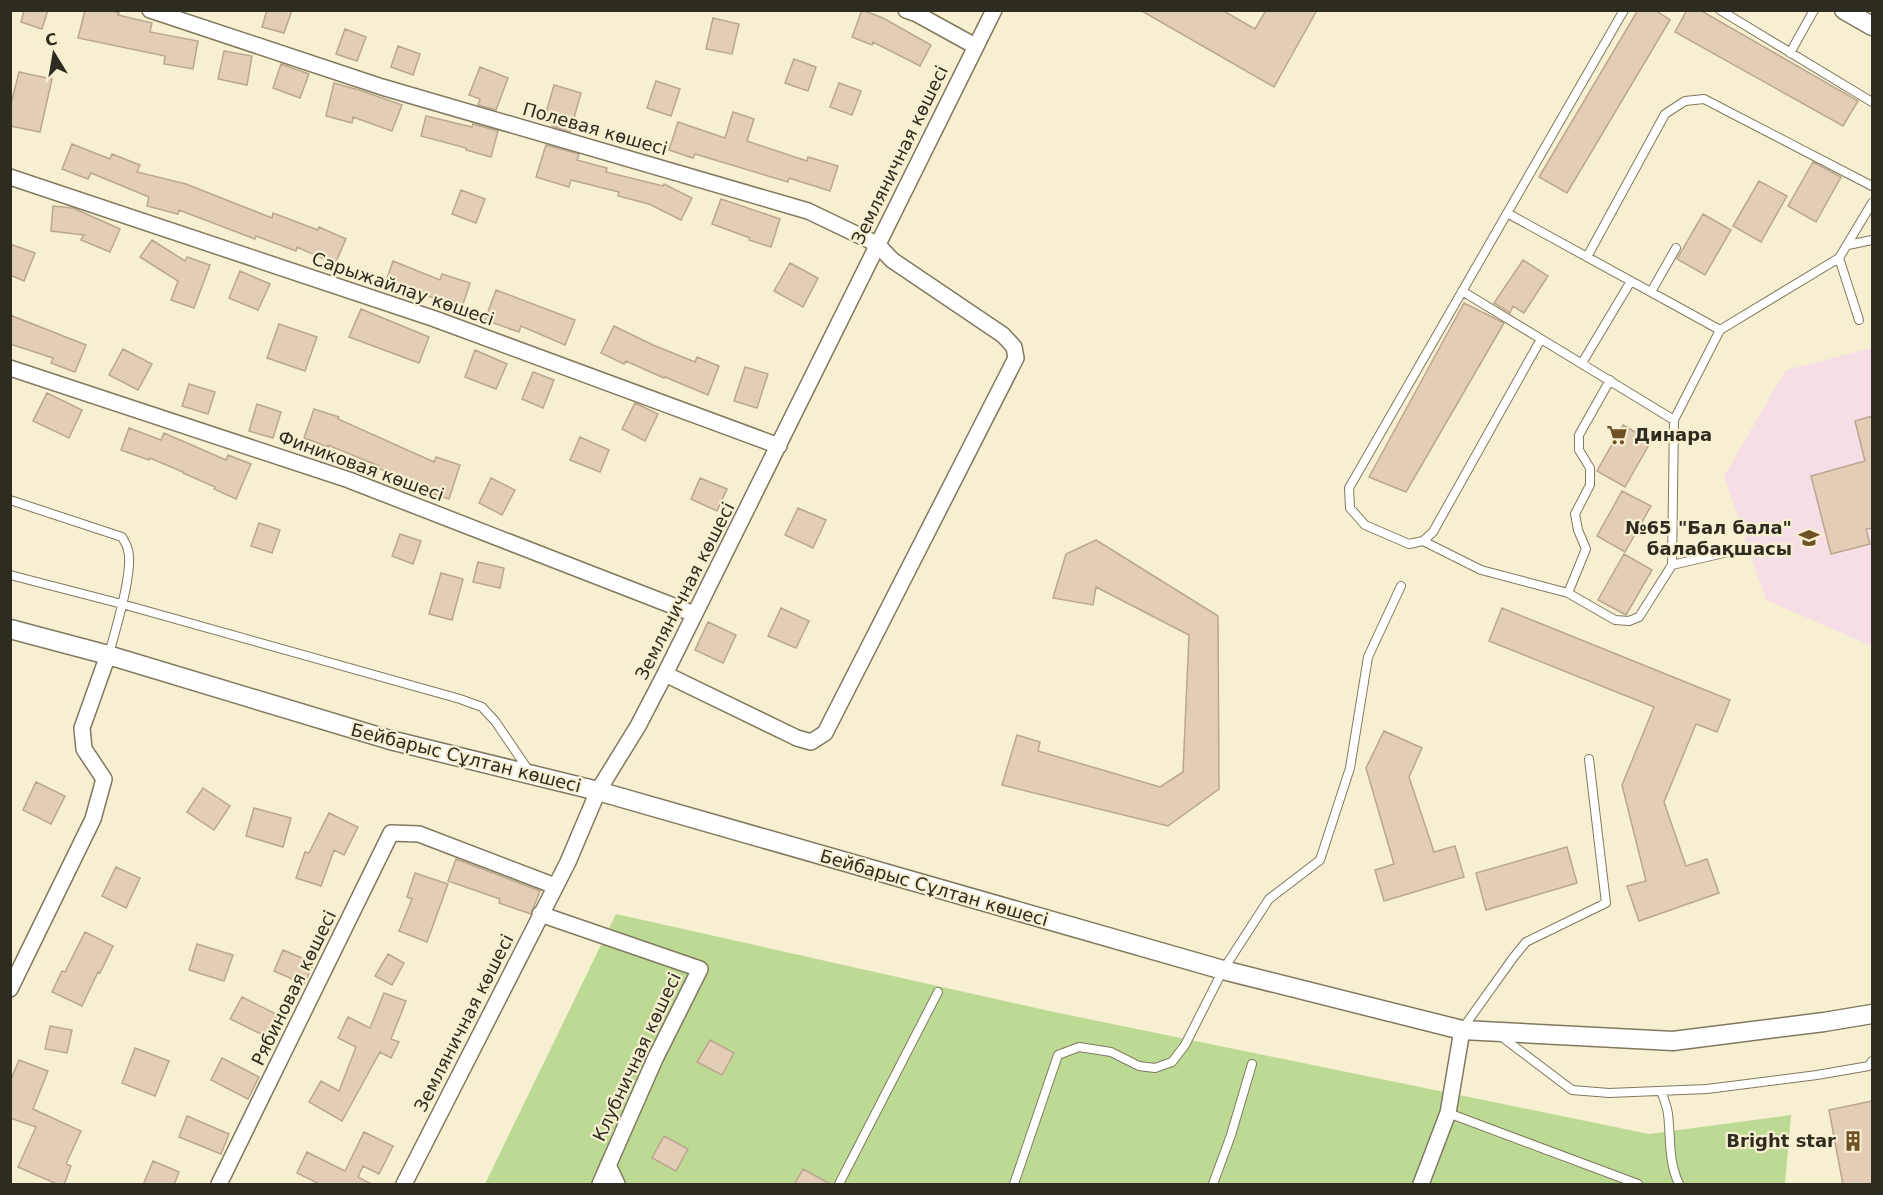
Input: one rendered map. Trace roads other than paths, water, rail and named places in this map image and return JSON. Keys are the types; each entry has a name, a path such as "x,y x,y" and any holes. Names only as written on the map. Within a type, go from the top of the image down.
{"street":[{"name":"Полевая көшесі","path":"150,10 382,87 808,212 877,244 892,260 1002,335 1014,346 1016,358 825,733 811,742 797,738 665,674"},
{"path":"906,10 975,46"},
{"name":"Земляничная көшесі","path":"404,1185 572,853 598,791 638,726 665,674 994,10"},
{"path":"1844,10 1872,26"},
{"name":"Сарыжайлау көшесі","path":"10,177 435,319 779,446"},
{"name":"Финиковая көшесі","path":"10,368 349,480 694,614"},
{"name":"Бейбарыс Сұлтан көшесі","path":"10,629 108,655 390,740 598,791 1223,970 1462,1030 1673,1041 1872,1014"},
{"path":"10,989 93,819 100,797 104,779 84,748 82,728 108,655"},
{"name":"Рябиновая көшесі","path":"219,1185 391,833 419,834 555,886"},
{"name":"Клубничная көшесі","path":"540,914 700,969 655,1059 600,1185"},
{"path":"1421,1185 1448,1113 1462,1030"},
{"path":"608,1164 617,1185"}],"lane":[{"path":"1624,10 1349,488 1350,508 1365,525 1409,544 1423,542 1481,570 1568,592 1615,620 1629,621 1639,617 1672,565 1674,420 1720,330 1839,258 1872,203"},
{"path":"1720,10 1872,102"},
{"path":"1790,52 1814,10"},
{"path":"1587,257 1665,114 1685,101 1704,99 1872,186"},
{"path":"1507,213 1720,330"},
{"path":"1848,245 1872,240"},
{"path":"1651,292 1676,248"},
{"path":"1839,258 1859,320"},
{"path":"1582,363 1631,281"},
{"path":"1462,291 1674,420"},
{"path":"1423,542 1433,532 1541,339"},
{"path":"1568,592 1586,549 1578,530 1575,514 1590,485 1590,468 1579,450 1579,435 1610,380"},
{"path":"10,500 122,537 128,549 129,559 122,604 108,655"},
{"path":"1672,565 1728,552"},
{"path":"10,575 122,604 482,707 495,721 531,775"},
{"path":"1014,1185 1058,1055 1079,1047 1111,1052 1139,1066 1155,1068 1172,1062 1192,1033 1223,970 1269,899 1320,860 1350,768 1368,657 1401,586"},
{"path":"1462,1030 1526,942 1606,903 1589,759"},
{"path":"839,1185 938,992"},
{"path":"1496,1032 1572,1090 1609,1093 1707,1089 1817,1075 1869,1066 1872,1061"},
{"path":"1213,1185 1231,1136 1252,1064"},
{"path":"1661,1091 1668,1113 1673,1172 1679,1185"},
{"path":"1448,1113 1638,1185"}],"place":[{"name":"Динара","path":"1617,435"},
{"name":"№65 \"Бал бала\" балабақшасы","path":"1809,538"},
{"name":"Bright star","path":"1853,1141"}]}
